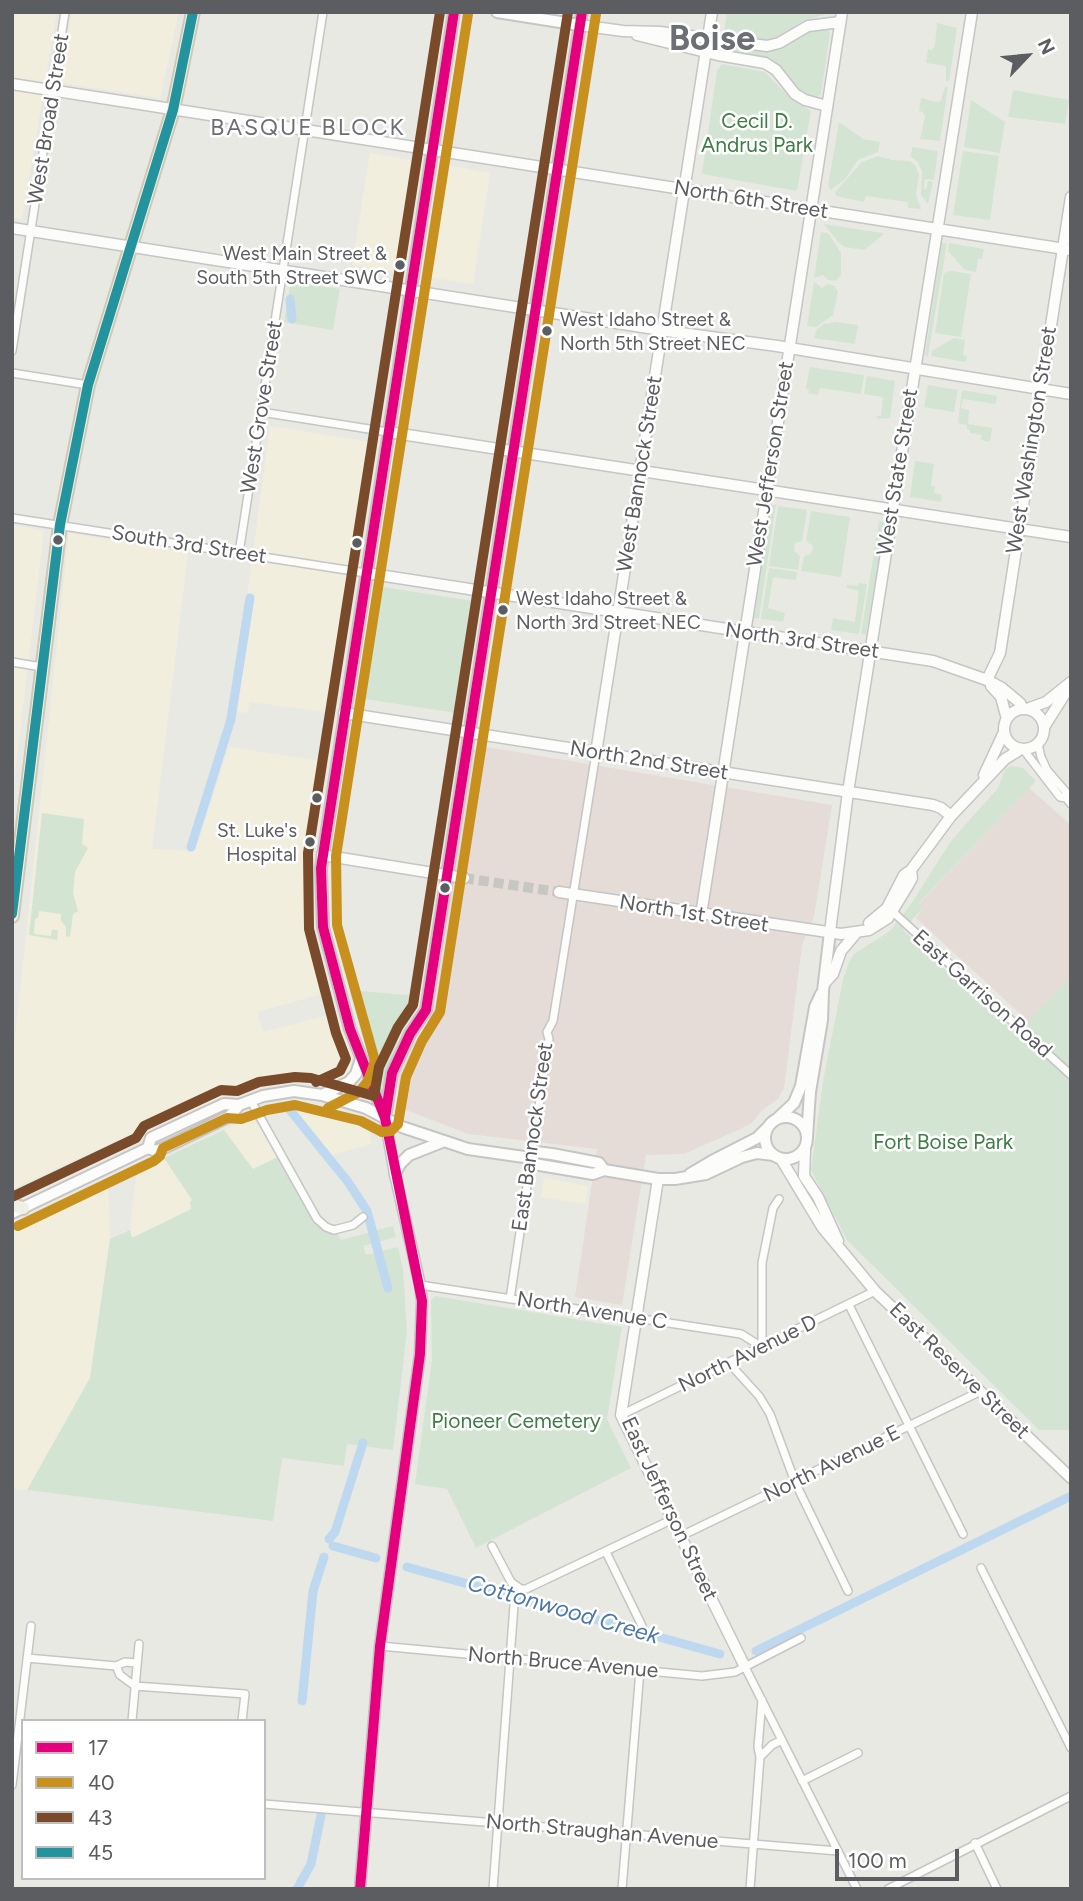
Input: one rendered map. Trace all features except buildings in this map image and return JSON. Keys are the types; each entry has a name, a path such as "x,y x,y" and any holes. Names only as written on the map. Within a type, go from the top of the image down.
{"main road":[{"path":"12,916 60,525 88,385 173,110 193,12"},
{"path":"385,1118 350,1029 323,927 321,855 454,12"},
{"path":"497,12 579,25"},
{"path":"385,1118 392,1073 410,1034 426,1010 582,12"},
{"path":"148,1148 151,1138 224,1104 239,1105 263,1096 295,1091 322,1095 366,1108 442,1142 468,1149 531,1158 534,1164 593,1174 604,1170 658,1179 685,1177 706,1174 757,1153 794,1158 804,1149 807,1136 830,932"},
{"path":"685,1177 757,1138 794,1103 800,1086 815,1007 823,988"},
{"path":"322,1095 349,1082 356,1074 361,1059"},
{"path":"16,1209 148,1148 159,1150 230,1116 239,1105"},
{"path":"778,1118 791,1117 797,1120 806,1130 807,1136"},
{"path":"174,1127 181,1131 200,1124 207,1127"},
{"path":"768,1127 765,1133 766,1145 777,1157"},
{"path":"395,1174 409,1155 442,1142"}],"street":[{"name":"West Broad Street","path":"12,351 65,12"},
{"name":"West Grove Street","path":"239,553 323,12"},
{"name":"West Bannock Street","path":"574,895 712,12"},
{"name":"West State Street","path":"830,932 848,792 972,12"},
{"path":"579,25 767,46 777,44 808,26 841,17"},
{"name":"West Jefferson Street","path":"701,915 841,17"},
{"path":"623,31 660,43 769,65 795,94 805,100 827,106"},
{"name":"North 6th Street","path":"12,84 1067,249"},
{"name":"West Washington Street","path":"987,680 1000,653 1040,390 1067,249 1071,197"},
{"path":"12,228 1071,394"},
{"path":"12,373 88,385"},
{"path":"261,412 1071,537"},
{"name":"South 3rd Street","path":"12,518 366,573"},
{"name":"North 3rd Street","path":"366,573 933,661 987,680 1020,703 1024,709"},
{"path":"12,662 42,667"},
{"path":"979,785 1007,719 1000,697 987,680"},
{"path":"1007,719 1015,712 1046,702 1071,683"},
{"path":"1044,727 1071,683"},
{"path":"823,988 833,974 841,951 857,933 887,908 905,875 951,816 1005,759 1038,744 1044,727 1038,715 1024,709"},
{"name":"North 2nd Street","path":"344,713 933,805 951,816"},
{"path":"1004,731 1008,742 1022,749 1060,797 1068,801"},
{"path":"1038,744 1047,769 1066,792 1068,801"},
{"path":"321,855 464,878"},
{"path":"857,933 880,924 893,912 912,878 911,870"},
{"name":"North 1st Street","path":"559,892 811,932 857,933"},
{"name":"East Bannock Street","path":"510,1299 549,1039 547,1032 553,1021 574,895"},
{"name":"East Garrison Road","path":"893,912 1071,1075"},
{"path":"251,1101 317,1219 334,1230 353,1224 363,1217"},
{"path":"360,1889 380,1646 420,1354 422,1301 385,1118"},
{"name":"East Reserve Street","path":"804,1149 804,1176 818,1197 849,1263"},
{"name":"East Reserve Street","path":"777,1157 822,1227 849,1263 1071,1478"},
{"name":"East Jefferson Street","path":"658,1179 621,1415 745,1667"},
{"path":"762,1347 762,1263 773,1208 779,1199"},
{"name":"North Avenue C","path":"420,1285 741,1334 762,1347"},
{"name":"North Avenue D","path":"621,1415 875,1291"},
{"path":"849,1305 962,1534"},
{"path":"729,1363 759,1396 770,1414 795,1482 848,1591"},
{"name":"North Avenue E","path":"681,1536 981,1391"},
{"path":"492,1546 509,1579 521,1589 533,1586 673,1519"},
{"path":"606,1552 642,1626"},
{"path":"981,1568 1071,1748"},
{"path":"493,1889 514,1605"},
{"path":"21,1719 31,1626"},
{"name":"North Bruce Avenue","path":"380,1646 702,1676 735,1672 801,1638"},
{"path":"132,1719 139,1644"},
{"path":"27,1658 116,1666 125,1662 137,1663"},
{"path":"116,1666 120,1675 135,1686 245,1694 242,1719"},
{"path":"745,1667 857,1889"},
{"path":"622,1889 640,1670"},
{"path":"750,1889 762,1700"},
{"path":"15,1785 21,1722"},
{"path":"760,1758 772,1745 782,1740"},
{"path":"803,1781 858,1753"},
{"path":"888,1889 1071,1796"},
{"name":"North Straughan Avenue","path":"266,1804 838,1851"},
{"path":"975,1843 998,1889"}],"shaded area":[{"path":"12,12 57,12 22,219 12,217"},
{"path":"72,12 179,12 160,98 61,83"},
{"path":"370,153 415,161 398,272 352,265"},
{"path":"445,165 490,173 473,284 427,277"},
{"path":"270,426 371,442 328,712 250,702 247,713 232,710"},
{"path":"12,525 44,531 12,798"},
{"path":"69,533 188,553 152,849 195,851 229,747 321,761 308,848 312,927 329,992 257,1012 263,1032 336,1013 352,1057 352,1066 347,1074 341,1077 288,1077 250,1084 12,1189 12,1066"},
{"path":"481,746 832,805 814,916 802,945 784,1088 778,1099 762,1110 752,1123 740,1129 684,1154 646,1155 622,1305 575,1297 597,1149 468,1134 401,1108 399,1075 405,1056 427,1024 435,1004 471,751"},
{"path":"1029,788 1071,825 1071,977 1028,1021 916,918 923,908 919,904"},
{"path":"290,1108 321,1109 343,1114 367,1125 372,1144 330,1155"},
{"path":"253,1117 278,1157 253,1169 224,1130"},
{"path":"164,1158 193,1200 191,1210 132,1238 130,1230 137,1170"},
{"path":"544,1178 588,1186 585,1204 541,1197"},
{"path":"108,1186 110,1239 90,1378 27,1490 12,1488 12,1233"}],"green space":[{"path":"727,12 826,12 767,40 724,33"},
{"path":"937,23 957,28 949,81 946,81 946,66 926,63 928,49 932,50 935,45"},
{"name":"Cecil D. Andrus Park","path":"827,28 830,33 821,94 814,99 801,94 778,69 722,52 721,49 726,44 772,50 807,30"},
{"name":"Cecil D. Andrus Park","path":"722,64 765,72 791,99 811,111 797,191 702,174 717,71"},
{"path":"945,87 948,87 940,141 920,139 925,117 923,112 919,111 921,98 941,101"},
{"path":"1013,90 1069,100 1065,124 1008,117"},
{"path":"971,100 1005,122 1000,153 964,147"},
{"path":"839,122 863,139 880,142 878,152 858,160 845,179 831,190 828,186"},
{"path":"912,147 938,151 934,180 925,179 924,189 928,181 933,182 928,204 921,195 922,171 918,162 911,157"},
{"path":"963,151 999,156 990,220 953,215"},
{"path":"878,156 909,161 915,165 919,175 916,195 921,209 908,208 908,202 866,196 864,202 836,196 835,192 862,162"},
{"path":"824,224 884,234 864,250 845,247"},
{"path":"821,232 829,234 841,253 841,275 836,281 828,280 823,275 814,278"},
{"path":"942,243 947,243 928,356 925,355"},
{"path":"949,243 984,249 982,259 978,259 976,272 965,270 948,251"},
{"path":"951,271 971,274 961,337 935,333 944,273"},
{"path":"291,281 340,289 333,330 284,322"},
{"path":"814,282 822,288 828,284 835,286 838,292 833,315 816,327 807,326"},
{"path":"836,322 858,325 855,344 814,338 817,329 824,324"},
{"path":"954,338 965,340 963,355 967,356 966,362 931,356 932,351"},
{"path":"810,367 864,375 861,394 820,388 818,395 808,393 809,389 806,388"},
{"path":"867,376 895,381 890,418 877,419 877,416 881,416 883,397 864,394"},
{"path":"928,385 958,390 954,412 924,407"},
{"path":"962,390 997,396 996,404 963,399 961,408 969,410 968,424 992,428 990,442 981,440 982,435 970,433 967,425 958,423"},
{"path":"915,461 934,464 931,486 935,487 934,493 942,495 941,502 910,497"},
{"path":"772,505 776,505 759,618 754,618"},
{"path":"778,506 807,510 802,541 795,543 794,551 800,556 798,570 769,566"},
{"path":"811,511 850,517 841,577 801,571 804,556 811,554 813,546 806,541"},
{"path":"879,521 885,522 866,635 861,634"},
{"path":"769,568 797,572 796,580 773,577 768,608 785,613 783,622 761,619"},
{"path":"859,583 867,584 859,634 831,630 833,618 855,622 859,591 847,588 847,585 858,586"},
{"path":"377,586 473,601 456,713 359,698"},
{"name":"Fort Boise Park","path":"1011,766 1023,768 1036,781 919,903 923,908 903,930 1016,1033 1071,977 1071,1430 1039,1430 847,1240 811,1170 823,1081 849,962 854,954 890,931 911,904 951,841 998,788 1005,769"},
{"path":"42,813 84,819 82,844 88,848 75,872 73,893 78,911 73,914 70,937 66,936 61,914 39,911 38,918 35,919 34,934 51,936 52,930 58,930 57,940 29,935"},
{"path":"349,990 418,996 414,1012 398,1039 383,1086 378,1086"},
{"path":"224,1130 253,1169 278,1157 327,1229 333,1227 341,1240 393,1226 396,1237 363,1246 366,1255 398,1247 403,1270 407,1331 393,1450 347,1444 344,1466 282,1458 273,1521 27,1490 90,1378 110,1239 130,1230 132,1238 191,1209 192,1200 164,1158"},
{"name":"Pioneer Cemetery","path":"435,1296 622,1327 607,1419 631,1468 476,1548 447,1489 415,1484 432,1360 431,1300"}],"waterway":[{"path":"290,299 292,319"},
{"path":"191,847 231,719 250,598"},
{"path":"290,1110 348,1182 367,1211 388,1288"},
{"path":"329,1539 335,1532 363,1443"},
{"path":"756,1651 1071,1496"},
{"name":"Cottonwood Creek","path":"333,1546 376,1558"},
{"path":"302,1701 313,1591 324,1557"},
{"name":"Cottonwood Creek","path":"407,1567 720,1654"},
{"path":"297,1889 311,1864 321,1815"}],"tunnel":[{"path":"464,878 559,892"}],"transit line":[{"name":"45","path":"12,914 60,525 88,385 173,110 193,12"},
{"name":"43","path":"316,1082 340,1071 346,1059 336,1033 309,929 308,853 440,12"},
{"name":"17","path":"360,1889 380,1646 420,1354 422,1301 385,1118 350,1029 323,927 321,868 454,12"},
{"name":"43","path":"12,1197 136,1138 144,1126 221,1090 237,1091 259,1082 295,1077 311,1078 374,1096 379,1067 398,1027 413,1005 568,12"},
{"name":"17","path":"385,1118 392,1073 410,1034 426,1010 582,12"},
{"name":"40","path":"328,1108 359,1092 368,1081 375,1061 337,925 336,856 468,14"},
{"name":"40","path":"18,1226 154,1161 163,1148 227,1118 241,1119 267,1110 295,1105 361,1121 382,1132 391,1131 398,1124 406,1077 422,1041 440,1012 596,14"}],"place":[{"name":"West Main Street & South 5th Street SWC","path":"400,265"},
{"name":"West Idaho Street & North 5th Street NEC","path":"547,331"},
{"name":"West Idaho Street & North 3rd Street NEC","path":"503,610"},
{"name":"St. Luke's Hospital","path":"310,842"}],"district":[{"name":"Boise","path":"712,40"},
{"name":"BASQUE BLOCK","path":"308,128"}]}
